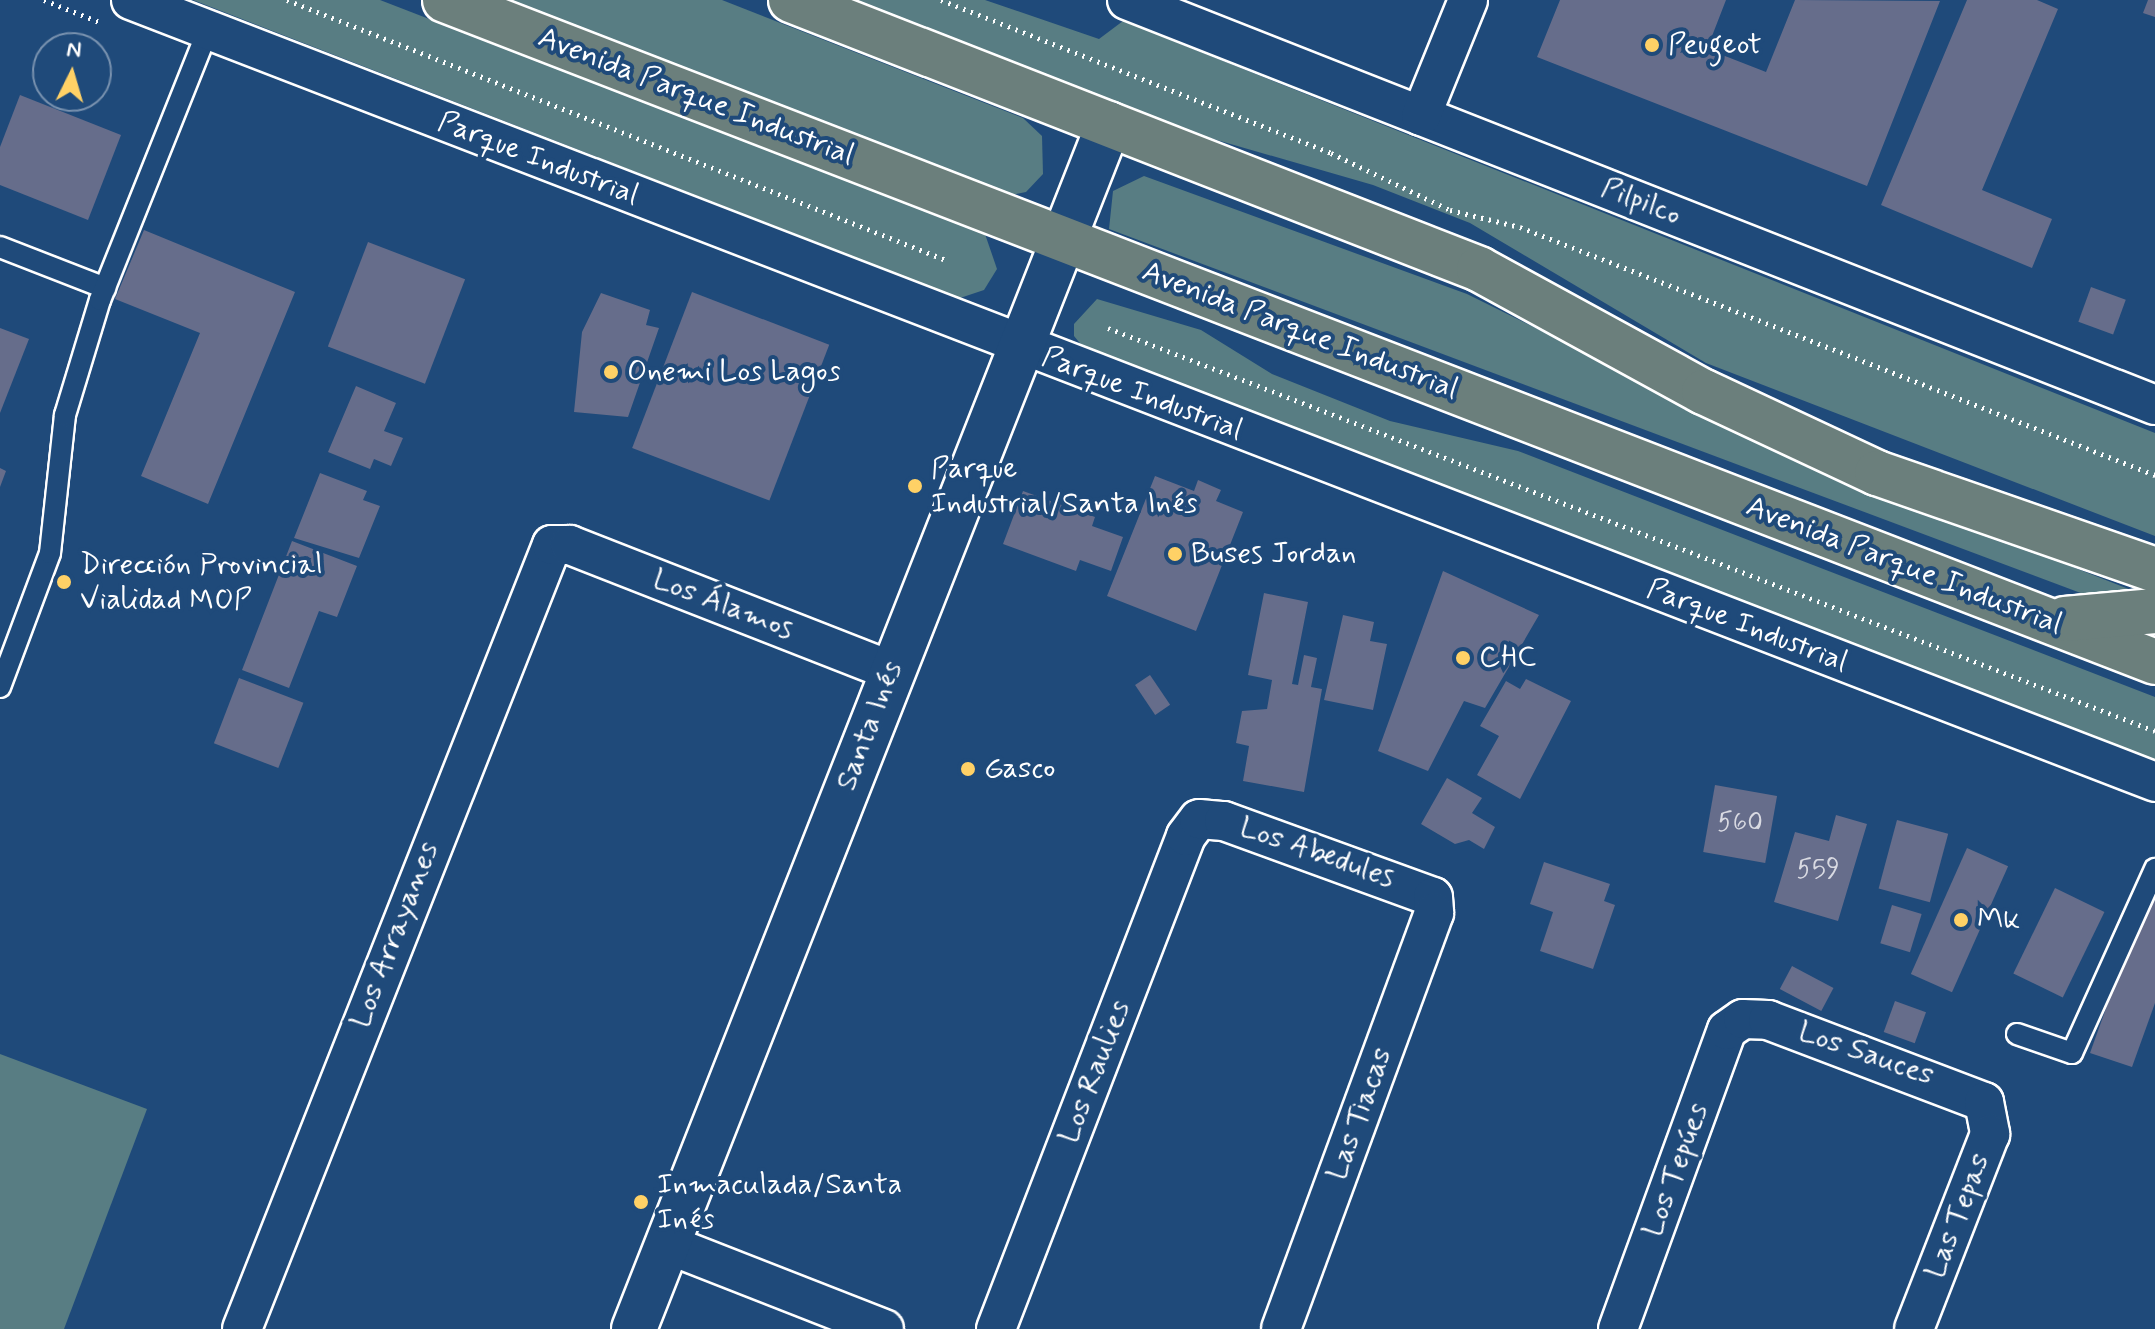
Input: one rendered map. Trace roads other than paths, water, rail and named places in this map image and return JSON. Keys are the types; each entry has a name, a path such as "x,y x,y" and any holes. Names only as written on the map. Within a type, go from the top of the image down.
{"highway":[{"name":"Avenida Parque Industrial","path":"445,0 2155,662"},
{"path":"791,0 1479,269 1704,392 1877,473 2155,570"},
{"path":"2012,608 2080,620 2155,611"}],"main road":[{"name":"Santa Inés","path":"634,1329 1109,124"}],"street":[{"name":"Parque Industrial","path":"131,0 1020,347 2155,782"},
{"name":"Pilpilco","path":"1127,0 2155,405"},
{"path":"1421,116 1468,0"},
{"name":"Los Álamos","path":"552,545 570,545 892,671"},
{"name":"Los Arrayanes","path":"242,1329 552,545"},
{"name":"Los Abedules","path":"1199,819 1224,821 1433,897"},
{"name":"Los Raulies","path":"996,1329 1186,836 1199,819"},
{"name":"Las Tiacas","path":"1281,1329 1434,913 1433,897"},
{"name":"Los Sauces","path":"1743,1019 1768,1020 1984,1102"},
{"name":"Los Tepúes","path":"1618,1329 1727,1030 1743,1019"},
{"name":"Las Tepas","path":"1927,1325 1990,1134 1984,1102"},
{"path":"667,1244 884,1329"}],"lane":[{"path":"0,687 50,553 65,415 105,288 208,30"},
{"path":"0,247 105,288"},
{"path":"2017,1034 2072,1053 2155,869"}],"place":[{"name":"Peugeot","path":"1652,45"},
{"name":"Onemi Los Lagos","path":"611,372"},
{"name":"Parque Industrial/Santa Inés","path":"915,486"},
{"name":"Buses Jordan","path":"1175,554"},
{"name":"Dirección Provincial Vialidad MOP","path":"64,582"},
{"name":"CHC","path":"1463,658"},
{"name":"Gasco","path":"968,769"},
{"name":"Mk","path":"1961,920"},
{"name":"Inmaculada/Santa Inés","path":"641,1202"}]}
